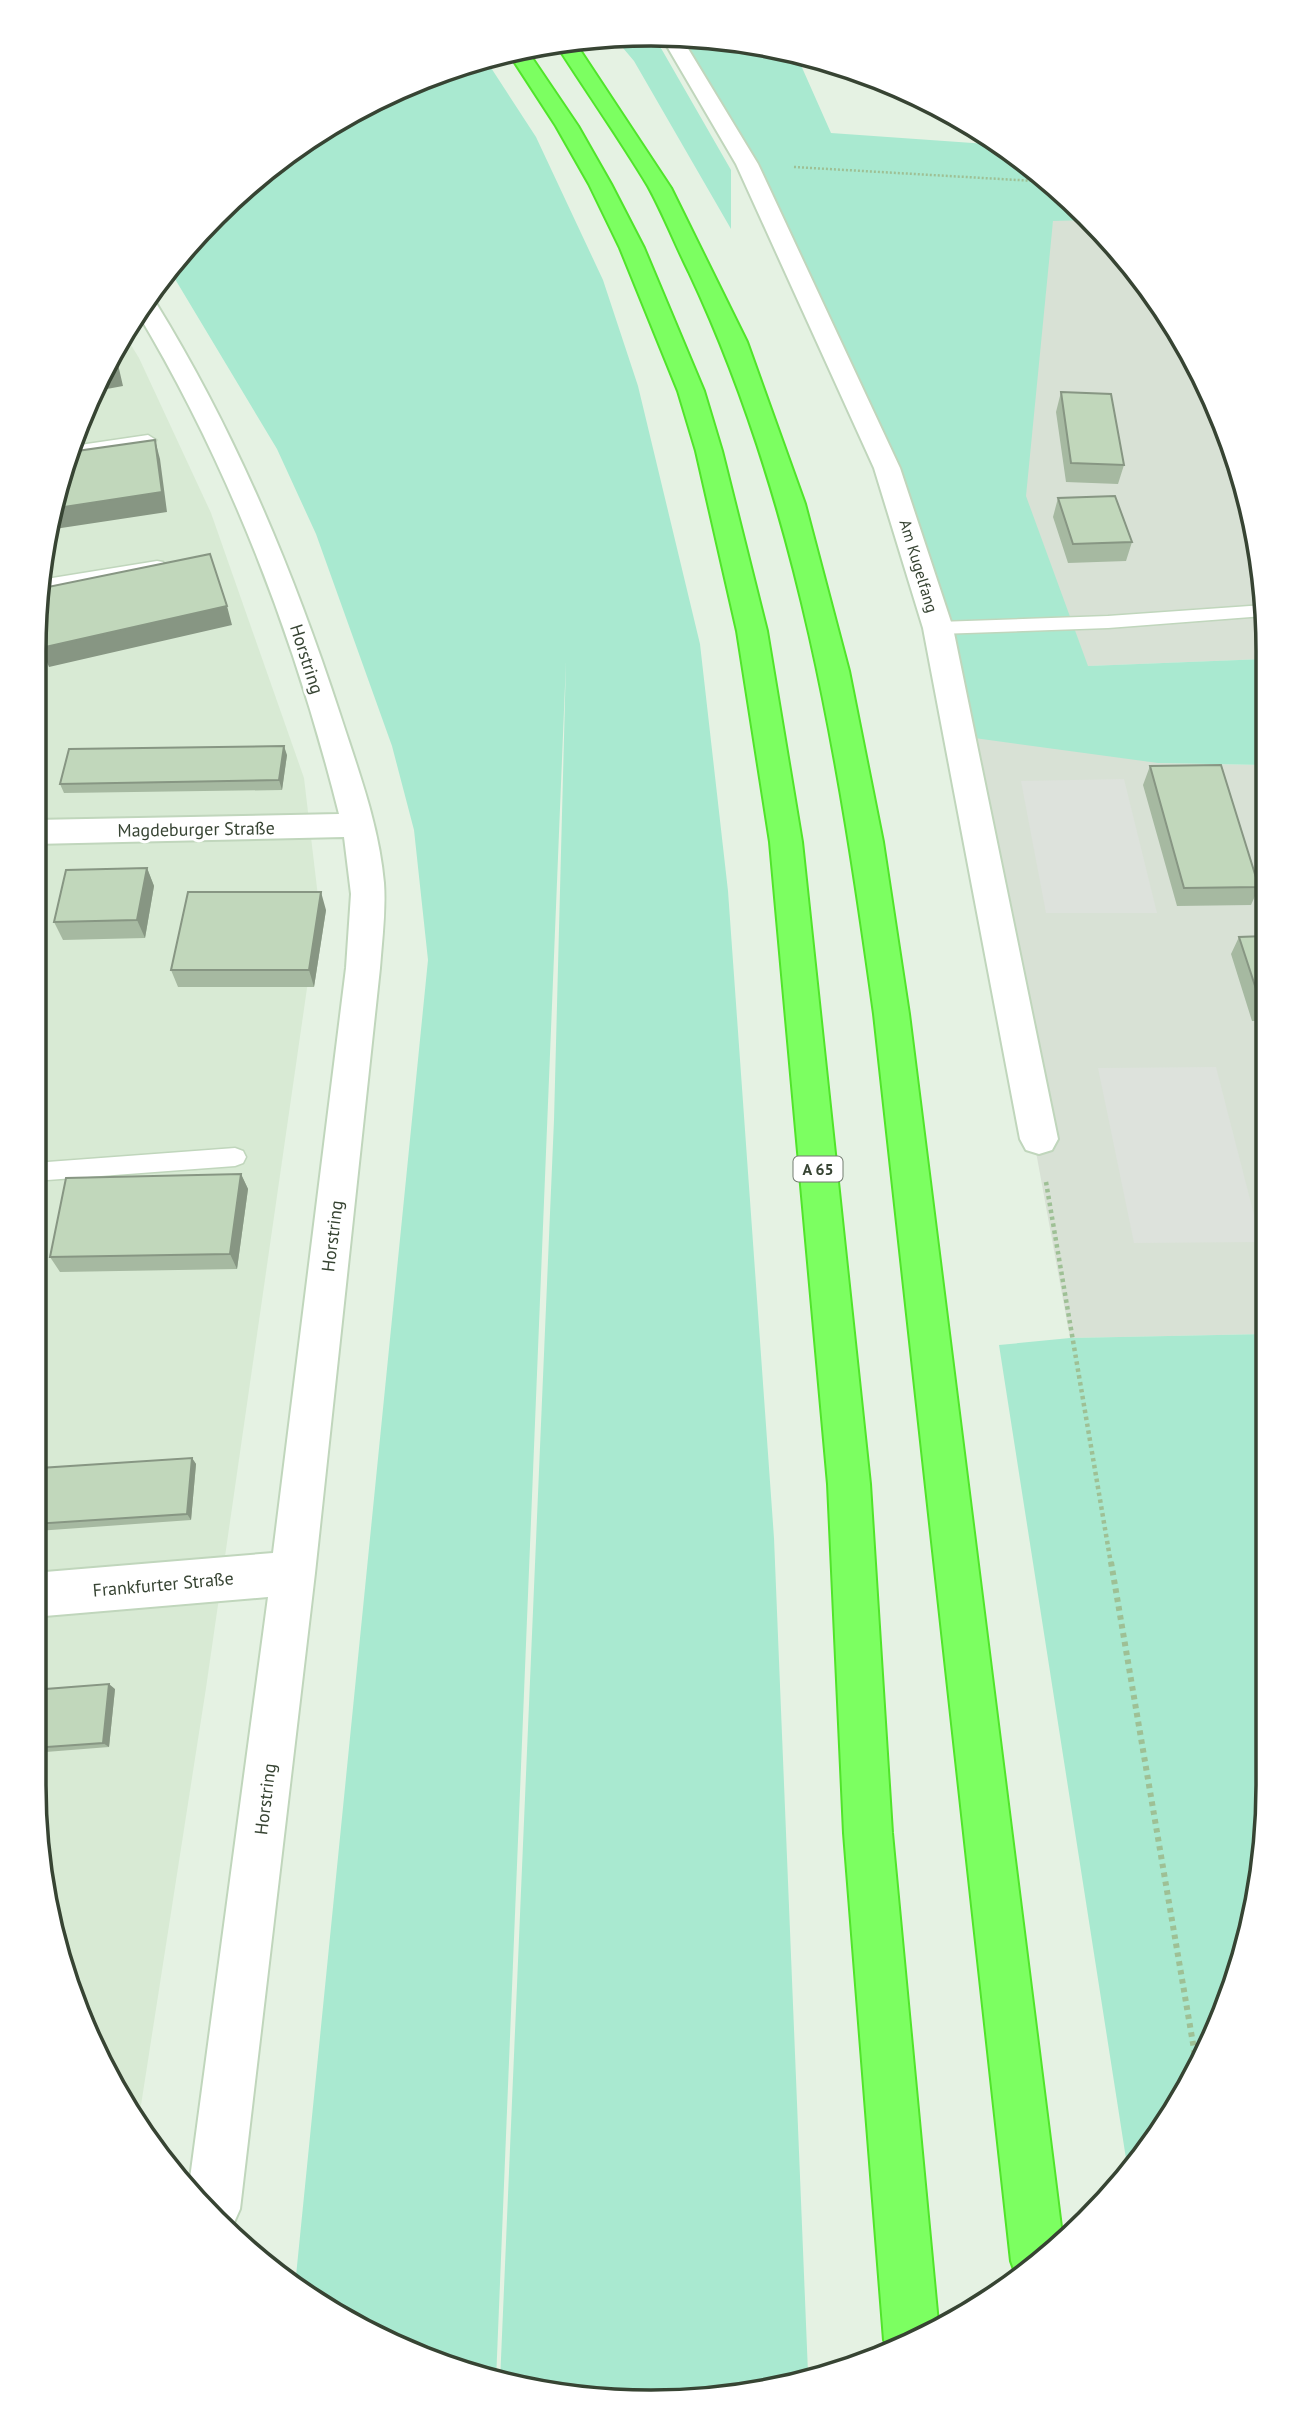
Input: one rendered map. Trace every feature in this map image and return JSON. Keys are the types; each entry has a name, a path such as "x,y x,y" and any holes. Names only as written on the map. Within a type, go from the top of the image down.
{"highway":[{"path":"571,51 629,135 691,243 732,332 773,448 825,631 865,835 897,1060 1037,2250"},
{"name":"A 65","path":"523,59 568,126 600,184 632,248 682,369 709,451 752,631 786,842 849,1485 868,1833 911,2330"}],"street":[{"name":"Am Kugelfang","path":"677,47 747,164 887,468 906,520 938,628 1039,1139"},
{"name":"Horstring","path":"150,313 206,414 263,535 308,659 359,825 367,883 363,968 293,1573 215,2203"},
{"name":"Magdeburger Straße","path":"46,832 359,825"},
{"name":"Frankfurter Straße","path":"46,1594 293,1573"}],"lane":[{"path":"80,451 148,440"},
{"path":"50,583 167,564"},
{"path":"938,628 1108,622 1255,611"},
{"path":"46,1171 234,1157"}],"path":[{"path":"747,164 1032,181"},
{"path":"1039,1139 1070,1338 1194,2051"}],"shaded area":[{"path":"1056,202 1079,223 1131,282 1175,348 1194,383 1224,456 1245,533 1255,611 1256,659 1089,666 1158,763 1256,765 1256,1334 1070,1338 960,736"},
{"path":"130,343 211,513 304,778 319,905 206,1688 141,2108 108,2052 78,1979 66,1941 51,1863 46,1784 47,611 57,533 66,494 92,419"},
{"path":"1124,779 1157,913 1046,913 1021,781"},
{"path":"1216,1067 1256,1223 1256,1242 1134,1243 1098,1068"}],"green space":[{"path":"660,46 731,170 731,229 634,61 622,47"},
{"path":"677,47 730,51 801,64 831,133 980,144 1020,171 1076,220 1053,221 1026,496 1088,666 1256,659 1256,765 1158,763 960,736 924,577 747,164"},
{"path":"491,67 536,137 603,280 638,386 700,644 728,891 774,1538 808,2369 730,2384 651,2390 572,2384 500,2370 554,1120 566,661 496,2370 456,2357 383,2327 296,2274 428,960 414,830 392,746 316,534 277,449 174,278 223,223 252,196 315,148 383,108 419,92"},
{"path":"1256,1334 1256,1784 1255,1824 1245,1902 1224,1979 1194,2052 1175,2087 1126,2159 999,1345 1070,1338"}],"building":[{"path":"1061,392 1111,394 1124,465 1071,463"},
{"path":"155,440 162,492 63,507 80,451"},
{"path":"1115,496 1132,542 1073,544 1058,498"},
{"path":"210,554 227,606 46,647 49,587"},
{"path":"284,746 279,780 60,784 69,749"},
{"path":"1221,765 1256,877 1256,887 1184,888 1150,766"},
{"path":"147,868 137,920 54,922 66,870"},
{"path":"188,892 321,892 309,970 171,970"},
{"path":"1256,936 1256,989 1239,937"},
{"path":"241,1174 230,1254 50,1257 66,1178"},
{"path":"192,1458 187,1514 46,1523 46,1468"},
{"path":"109,1684 103,1743 46,1747 46,1689"}]}
